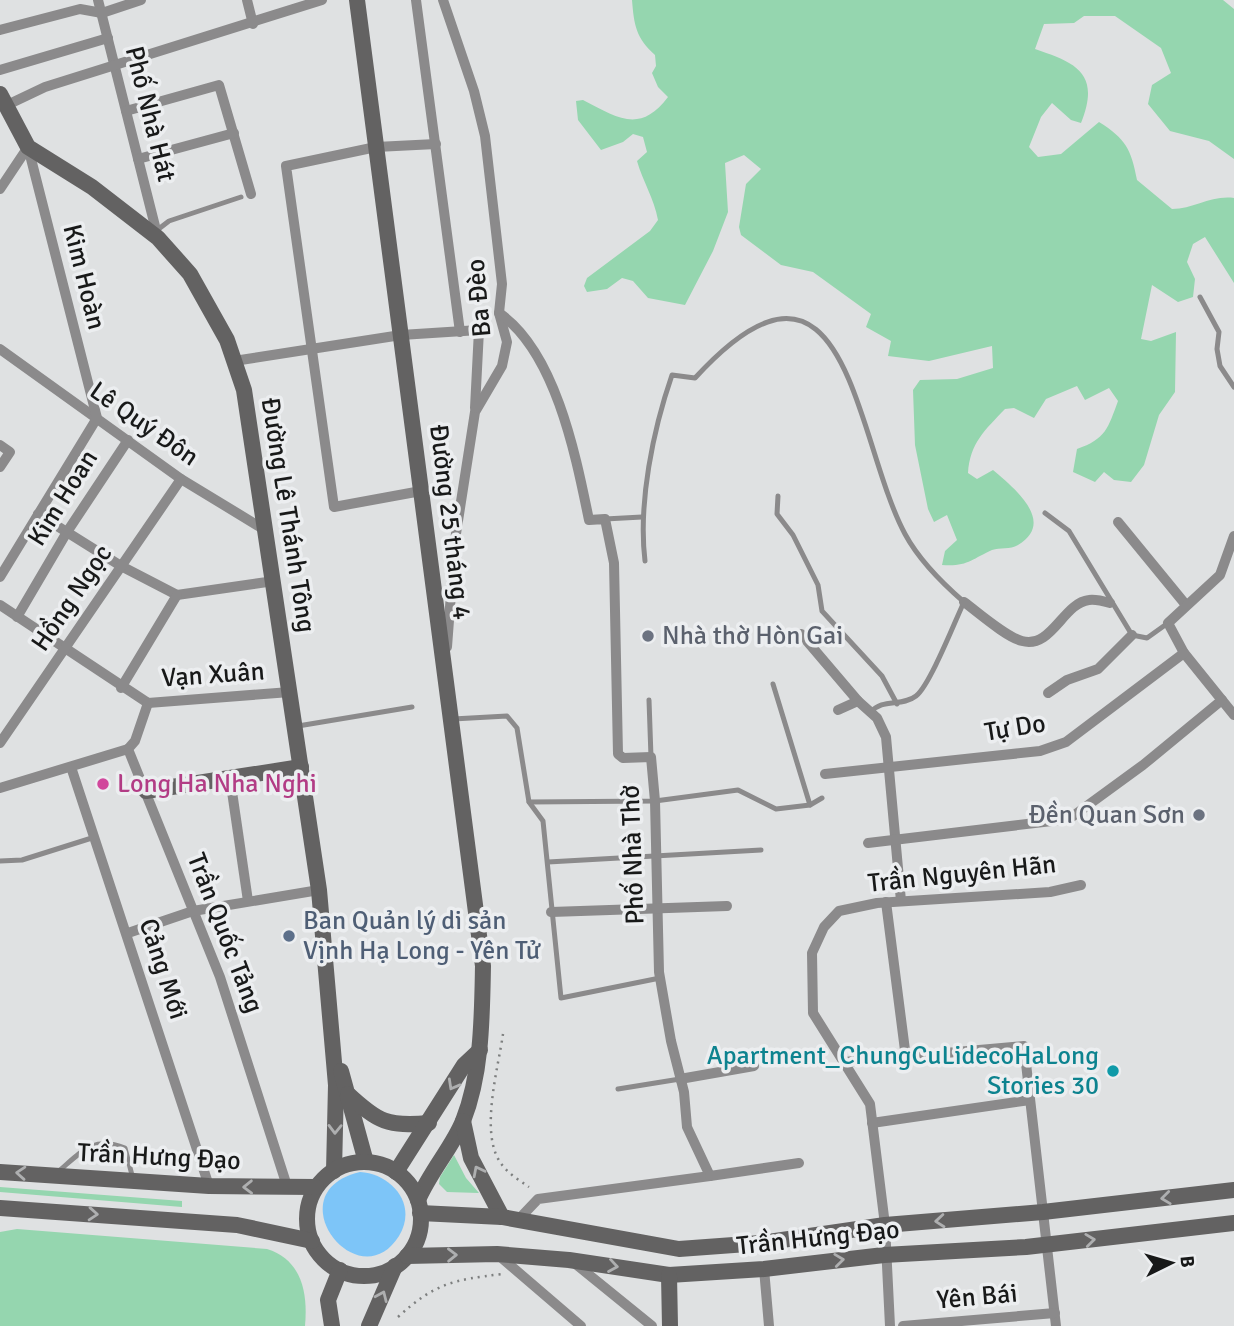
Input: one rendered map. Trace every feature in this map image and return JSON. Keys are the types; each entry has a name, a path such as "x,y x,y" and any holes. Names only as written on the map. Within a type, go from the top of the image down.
{"street":[{"name":"Phố Nhà Hát","path":"98,0 157,234"},
{"path":"0,30 80,9 102,13 141,0"},
{"path":"247,0 253,24"},
{"path":"2,101 253,24 322,0"},
{"name":"Đường 25 tháng 4","path":"357,0 483,967 480,1050 463,1121 430,1173 419,1206"},
{"path":"415,0 460,332"},
{"name":"Ba Đèo","path":"443,0 474,91 485,136 502,284 499,313 507,342 502,366 475,412 455,540 445,675"},
{"path":"0,70 108,38"},
{"path":"126,111 219,85 234,134 246,196"},
{"name":"Đường Lê Thánh Tông","path":"2,101 28,147 92,187 157,234 207,300 234,361 243,390 319,890 336,1085 334,1171"},
{"path":"138,159 234,134"},
{"path":"421,491 334,507 286,166 376,147 436,144"},
{"path":"0,189 28,147"},
{"name":"Kim Hoàn","path":"28,147 97,418"},
{"path":"499,313 511,321 531,344 555,394 589,520 605,519"},
{"path":"234,361 313,351 401,335 479,330 475,412"},
{"name":"Lê Quý Đôn","path":"0,349 181,479 265,530"},
{"name":"Kim Hoan","path":"0,577 97,418"},
{"name":"Kim Hoan","path":"17,617 67,532 128,440"},
{"path":"0,445 10,452 0,467"},
{"name":"Hồng Ngọc","path":"0,743 181,479"},
{"path":"38,514 121,566 177,595 274,581"},
{"name":"Phố Nhà Thờ","path":"605,519 614,562 618,754 623,758 651,757 655,801 660,978 687,1127 710,1176"},
{"path":"1118,522 1186,606"},
{"path":"1234,536 1220,575 1168,623 1184,653 1234,715"},
{"path":"121,688 177,595"},
{"path":"964,602 1015,639 1031,642 1043,637 1083,601 1110,603"},
{"name":"Vạn Xuân","path":"0,605 121,688 148,703 290,692"},
{"path":"801,634 858,701 877,718 886,737 901,901"},
{"path":"1048,693 1067,680 1098,669 1132,635"},
{"name":"Tự Do","path":"824,774 1040,751 1066,742 1184,653"},
{"path":"868,843 1069,819 1143,765 1222,700"},
{"path":"838,710 858,701"},
{"path":"0,788 128,749 135,741 148,703"},
{"name":"Trần Quốc Tảng","path":"128,749 220,977 287,1186"},
{"name":"Cảng Mới","path":"71,767 128,933 209,1186"},
{"path":"146,791 301,768"},
{"path":"230,778 248,901"},
{"name":"Trần Nguyên Hãn","path":"890,1326 884,1255 885,1226 870,1104 813,1013 812,953 824,927 839,911 886,902 1050,892 1081,885"},
{"path":"128,933 193,911 319,890"},
{"path":"886,902 906,1058"},
{"path":"551,912 727,906"},
{"name":"Đường Lê Thánh Tông","path":"331,1039 366,1162"},
{"path":"844,1062 1024,1046 1056,1326"},
{"path":"396,1172 464,1065 480,1050"},
{"path":"680,1079 754,1066"},
{"path":"347,1094 375,1119 401,1125 429,1123"},
{"path":"872,1123 1030,1100"},
{"path":"463,1121 471,1158 510,1219 538,1199 799,1163"},
{"path":"369,1326 401,1261 418,1236 419,1206 405,1180 396,1172 366,1162 334,1171 316,1187 308,1216 312,1241 319,1253 340,1270 364,1276 401,1261"},
{"name":"Trần Hưng Đạo","path":"0,1172 209,1186 316,1187"},
{"name":"Trần Hưng Đạo","path":"419,1206 679,1249 761,1243 885,1226 1043,1212 1234,1190"},
{"path":"0,1208 237,1225 312,1241"},
{"name":"Trần Hưng Đạo","path":"401,1261 497,1254 569,1259 669,1275 764,1269 884,1255 1048,1245 1234,1223"},
{"path":"497,1254 581,1326"},
{"path":"569,1259 652,1326"},
{"path":"764,1269 769,1326"},
{"path":"332,1326 328,1300 340,1270"},
{"path":"669,1275 670,1326"},
{"name":"Yên Bái","path":"903,1326 1055,1313"}],"lane":[{"path":"157,234 169,221 246,196"},
{"path":"1200,297 1219,332 1217,349 1220,366 1234,387"},
{"path":"646,561 642,517 660,410 672,375 695,377 726,344 757,327 777,320 804,321 815,326 841,358 905,534 943,586 964,602 919,694 897,704 884,704 870,712"},
{"path":"778,496 777,514 793,535 818,585 822,611 882,676 897,704"},
{"path":"1045,513 1069,531 1110,603 1132,635 1147,638 1168,623"},
{"path":"605,519 642,517"},
{"path":"773,684 810,804"},
{"path":"649,700 651,757"},
{"path":"295,727 412,707"},
{"path":"450,719 507,716 512,718 517,727 529,802 543,821 561,998 660,978"},
{"path":"529,802 655,801 738,790 776,809 810,804 822,798"},
{"path":"0,861 22,860 95,837"},
{"path":"548,862 657,858 761,850"},
{"path":"618,1089 680,1079"},
{"path":"54,1175 86,1148 106,1141 125,1148 134,1182"}],"path":[{"path":"503,1034 491,1121 492,1145 500,1163 529,1187"},
{"path":"398,1317 423,1294 457,1280 504,1274"}],"green space":[{"path":"632,0 1223,0 1234,9 1234,159 1209,141 1170,131 1148,104 1152,85 1171,73 1161,48 1115,16 1084,16 1074,23 1044,24 1035,49 1073,65 1086,81 1088,92 1081,123 1071,120 1052,103 1041,117 1029,147 1038,157 1061,154 1099,122 1126,146 1137,180 1172,209 1218,198 1234,198 1234,283 1205,237 1193,244 1187,262 1195,279 1193,297 1178,302 1152,285 1141,339 1151,341 1176,332 1175,392 1159,415 1144,465 1131,482 1114,480 1104,472 1095,482 1073,472 1077,449 1100,437 1111,418 1118,401 1109,388 1085,400 1077,386 1046,399 1034,418 1014,408 1005,409 975,445 968,473 977,479 993,470 1020,495 1033,516 1029,536 1015,547 992,550 964,564 942,565 945,551 957,540 947,515 934,522 928,509 915,445 913,390 920,380 957,379 993,368 992,346 929,361 888,356 891,341 866,327 871,314 813,272 781,265 741,235 739,227 746,184 761,169 744,155 725,163 728,212 713,251 685,305 648,298 633,281 622,278 607,289 587,292 584,286 587,278 650,231 658,220 637,161 647,152 643,137 633,134 623,142 601,150 578,120 576,101 583,100 618,117 638,119 648,116 668,97 658,87 652,73 656,66 655,55 637,31"},
{"path":"107,1149 121,1155 120,1164 81,1161"},
{"path":"454,1155 466,1178 479,1193 447,1192 439,1184 440,1177"},
{"path":"0,1187 182,1201 182,1207 0,1192"},
{"path":"17,1229 267,1249 288,1261 300,1279 304,1290 305,1326 0,1326 0,1232"}],"water":[{"path":"360,1172 382,1178 391,1185 399,1193 405,1213 399,1236 382,1253 364,1256 346,1250 332,1236 324,1218 324,1200 335,1183"}],"place":[{"name":"Nhà thờ Hòn Gai","path":"648,636"},
{"name":"Long Ha Nha Nghi","path":"103,784"},
{"name":"Đền Quan Sơn","path":"1199,815"},
{"name":"Ban Quản lý di sản Vịnh Hạ Long - Yên Tử","path":"289,936"},
{"name":"Apartment_ChungCuLidecoHaLong Stories 30","path":"1113,1071"}]}
